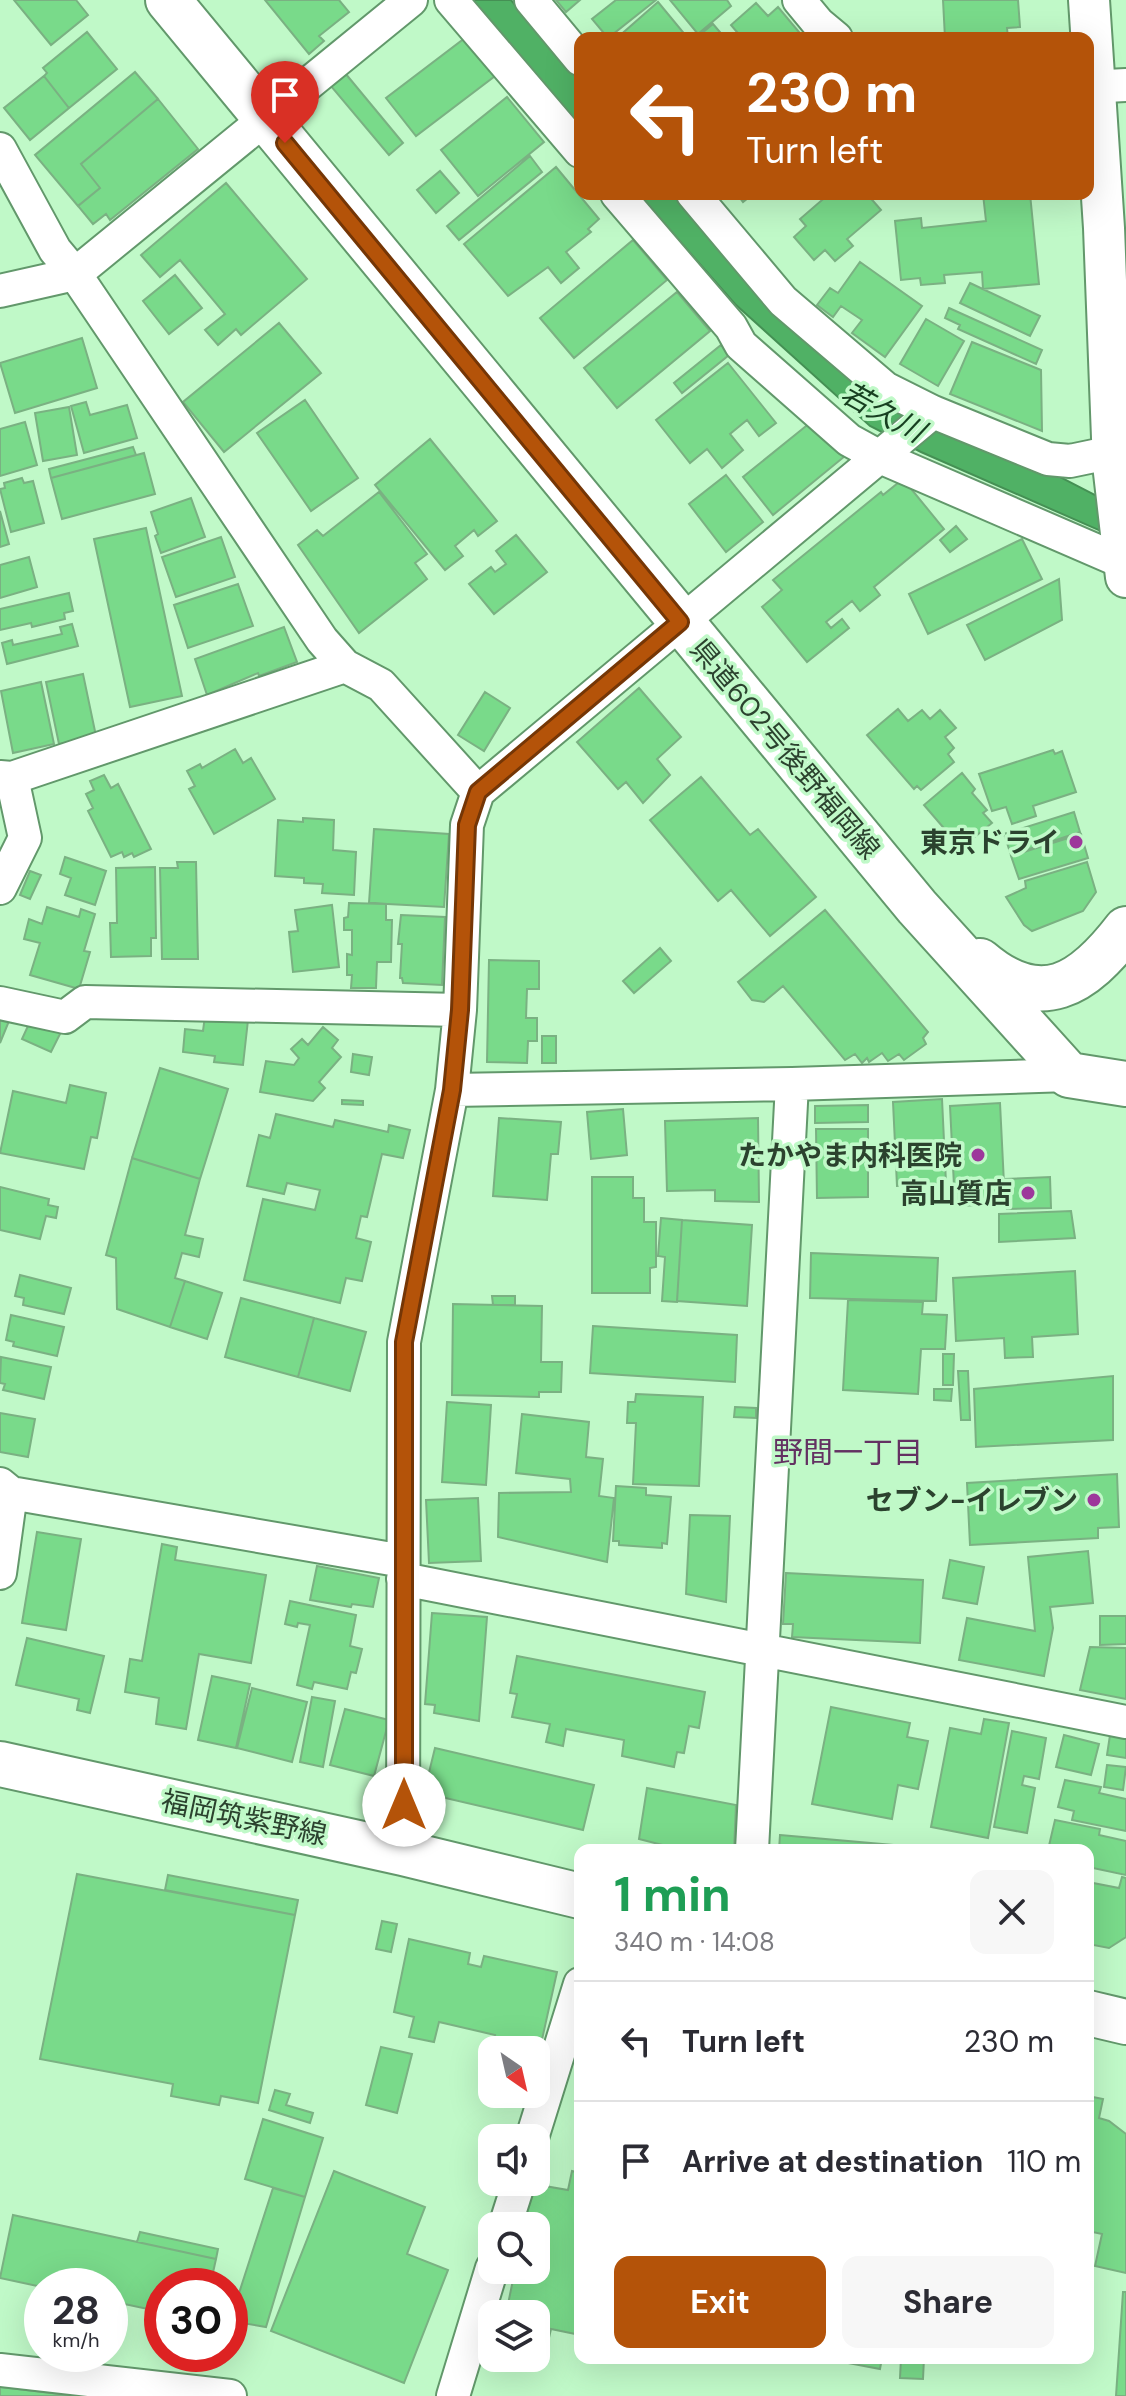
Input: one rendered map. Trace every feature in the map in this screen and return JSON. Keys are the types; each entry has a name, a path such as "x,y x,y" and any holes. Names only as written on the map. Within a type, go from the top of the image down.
{"main road":[{"name":"県道602号後野福岡線","path":"168,0 917,907 1069,1075"},
{"path":"917,907 1000,978 1037,989 1068,985 1110,950 1126,929"},
{"path":"1069,1075 1126,1084"},
{"name":"福岡筑紫野線","path":"0,1764 403,1853 574,1895"},
{"path":"1094,2014 1126,2022"}],"street":[{"path":"0,291 75,274 411,0"},
{"path":"451,0 574,144"},
{"path":"531,0 574,52"},
{"path":"799,0 829,32"},
{"path":"622,200 731,327 741,345 849,440 1125,570 1104,228 1103,86 1089,0"},
{"path":"0,149 55,250 75,274 322,640 345,666 381,685 478,792"},
{"path":"698,200 783,301 885,388 933,412 1048,459 1120,458"},
{"path":"403,1853 404,1342 452,1090 460,1010 467,825 478,792 933,412"},
{"path":"0,888 25,838 6,777 345,666"},
{"path":"0,1003 65,1017 85,1002 460,1010"},
{"path":"452,1090 1069,1075"},
{"path":"752,1844 792,1084"},
{"path":"0,1573 6,1489 403,1570 764,1651 1126,1722"},
{"path":"536,2124 574,2003"},
{"path":"453,2396 487,2284"},
{"path":"0,2370 230,2396"}],"water":[{"path":"467,0 511,0 574,74 574,122"},
{"name":"若久川","path":"643,200 682,200 776,308 1054,474 1126,511 1126,542 921,452 870,426 735,304"}],"building":[{"path":"14,0 76,0 88,15 51,45"},
{"path":"265,0 339,0 349,12 319,36 324,41 309,54"},
{"path":"556,0 580,0 566,12"},
{"path":"616,0 656,0 616,32 603,32 592,19"},
{"path":"670,0 727,0 731,6 700,32 696,32"},
{"path":"943,0 1018,0 1020,27 1007,28 1007,32 945,32"},
{"path":"658,2 683,32 624,32"},
{"path":"756,3 768,16 778,7 799,32 737,32 731,25"},
{"path":"713,24 720,32 703,32"},
{"path":"87,32 117,69 69,108 44,76 47,73 43,68"},
{"path":"465,38 495,76 416,136 386,98"},
{"path":"135,72 158,99 81,164 100,188 78,206 35,155"},
{"path":"345,73 403,143 389,155 330,85"},
{"path":"44,76 69,108 30,140 4,108"},
{"path":"507,97 544,142 478,196 441,150"},
{"path":"158,99 198,149 110,220 106,214 93,224 78,206 100,188 81,164"},
{"path":"530,156 542,172 459,240 447,226"},
{"path":"556,167 574,189 574,200 583,200 599,219 588,229 591,232 566,252 579,268 561,283 548,267 508,296 464,244"},
{"path":"440,171 459,193 436,213 417,190"},
{"path":"226,183 307,279 241,335 236,329 218,345 205,330 225,314 180,260 160,277 141,255"},
{"path":"822,200 872,200 881,210 847,239 853,246 835,261 825,250 814,260 794,237 806,226 800,219"},
{"path":"984,200 1031,200 1039,284 983,289 982,272 944,275 945,283 921,285 920,278 901,280 895,221 921,218 922,228 986,221"},
{"path":"633,240 667,280 574,358 540,318"},
{"path":"860,262 922,306 885,357 852,333 862,320 841,306 833,317 817,305 830,288 838,293"},
{"path":"175,275 202,308 169,334 143,301"},
{"path":"970,283 1040,316 1030,336 960,303"},
{"path":"677,292 710,331 617,408 584,368"},
{"path":"949,308 1042,350 1036,364 958,329 960,325 945,318"},
{"path":"926,319 964,341 938,386 900,364"},
{"path":"279,323 321,373 224,452 183,402"},
{"path":"82,338 97,388 15,413 0,363"},
{"path":"972,342 1041,370 1042,431 950,394"},
{"path":"721,345 729,355 682,393 674,383"},
{"path":"728,363 776,423 759,436 747,420 730,434 743,450 722,468 707,449 690,463 656,420"},
{"path":"305,400 358,478 311,511 257,433"},
{"path":"86,402 90,415 127,405 137,438 84,453 71,406"},
{"path":"69,407 77,455 43,461 35,413"},
{"path":"25,422 37,465 0,476 0,429"},
{"path":"811,422 845,456 773,515 743,477"},
{"path":"430,439 497,521 478,536 474,530 455,546 463,556 445,570 375,485"},
{"path":"133,447 136,455 51,478 49,469"},
{"path":"144,453 155,494 62,519 51,478"},
{"path":"726,475 763,522 726,552 689,504"},
{"path":"22,478 24,483 33,481 44,523 11,532 0,489 5,488 4,483"},
{"path":"903,479 944,529 874,587 880,595 860,611 852,601 826,622 831,628 842,619 849,628 807,662 762,607 782,590 773,580 881,492 883,495"},
{"path":"379,492 427,554 415,563 427,579 359,633 298,545 317,530 323,536"},
{"path":"191,498 205,537 161,553 151,512"},
{"path":"0,511 9,544 0,547"},
{"path":"956,526 967,539 950,552 940,540"},
{"path":"146,528 182,696 130,707 94,539"},
{"path":"516,535 547,572 494,614 469,584 491,567 495,572 506,564 496,551"},
{"path":"221,537 235,577 176,597 162,557"},
{"path":"1022,539 1042,579 928,634 909,594"},
{"path":"29,557 37,587 0,598 0,565"},
{"path":"1059,579 1062,620 985,660 967,625"},
{"path":"238,584 253,626 188,648 174,605"},
{"path":"69,593 73,611 64,613 65,619 0,630 0,609"},
{"path":"72,624 78,646 7,664 2,643 12,640 13,645 62,634 60,627"},
{"path":"284,627 297,662 259,676 258,673 207,695 195,659"},
{"path":"83,674 96,736 59,744 46,682"},
{"path":"41,682 54,744 13,753 1,691"},
{"path":"639,688 681,737 657,759 670,775 643,803 626,782 618,789 577,742"},
{"path":"485,692 510,708 484,751 458,735"},
{"path":"898,709 908,721 922,710 930,719 940,710 956,728 945,737 954,748 948,754 954,762 921,790 917,786 914,789 867,735"},
{"path":"235,749 243,763 251,758 275,799 214,834 189,789 195,786 187,771 200,764 202,768"},
{"path":"1053,750 1055,754 1062,751 1076,792 1033,806 1036,816 1012,824 1006,807 992,811 979,774"},
{"path":"962,773 975,789 972,793 987,810 983,813 992,823 961,848 924,805"},
{"path":"104,775 111,788 118,784 151,849 134,857 132,853 124,857 122,852 111,857 88,811 93,808 86,794 94,790 90,781"},
{"path":"701,777 750,835 758,829 816,897 770,936 731,890 718,901 650,820"},
{"path":"1074,812 1080,832 1011,855 1004,834"},
{"path":"303,818 334,820 333,850 356,852 354,895 322,893 323,884 304,883 304,878 275,876 278,820 303,822"},
{"path":"374,829 449,834 444,907 369,903"},
{"path":"1081,834 1088,858 1019,879 1011,856"},
{"path":"65,857 106,871 95,905 65,895 71,878 60,874"},
{"path":"177,862 196,862 198,959 162,959 160,868 178,868"},
{"path":"1087,862 1096,892 1083,911 1032,931 1024,925 1006,897 1026,888 1025,881"},
{"path":"155,867 156,938 151,938 151,956 111,957 110,923 117,923 116,868"},
{"path":"30,871 41,875 30,899 20,895"},
{"path":"349,903 386,904 386,920 392,920 391,962 377,962 376,988 351,988 352,975 347,975 347,954 352,955 352,930 344,930"},
{"path":"332,905 339,967 293,972 289,932 298,931 295,910"},
{"path":"47,907 79,917 81,909 95,914 84,951 90,952 79,989 30,975 40,943 24,939 29,919 42,924"},
{"path":"825,910 928,1032 923,1038 926,1044 904,1060 899,1054 888,1061 882,1053 869,1062 867,1058 862,1063 855,1054 845,1060 783,986 764,1002 752,1000 738,982"},
{"path":"401,915 445,917 442,985 403,983 400,978 402,944 398,944"},
{"path":"660,948 671,961 634,993 623,981"},
{"path":"489,960 539,961 539,989 527,989 526,1018 537,1018 537,1041 528,1041 527,1063 487,1062"},
{"path":"33,1015 63,1028 51,1052 22,1039"},
{"path":"205,1016 248,1020 243,1065 214,1062 215,1056 183,1052 185,1029 203,1031"},
{"path":"0,1017 9,1021 0,1043"},
{"path":"323,1027 338,1040 332,1048 341,1057 319,1082 325,1088 313,1101 260,1092 266,1061 294,1065 299,1058 291,1049 302,1039 308,1045"},
{"path":"542,1036 556,1036 556,1063 542,1063"},
{"path":"353,1054 372,1057 369,1075 351,1072"},
{"path":"160,1068 228,1089 200,1179 132,1158"},
{"path":"70,1085 106,1093 97,1138 91,1137 84,1169 0,1153 13,1091 66,1103"},
{"path":"942,1099 946,1183 897,1186 893,1102"},
{"path":"342,1100 363,1101 363,1105 342,1104"},
{"name":"たかやま内科医院","path":"1000,1103 1005,1204 955,1206 950,1106"},
{"path":"868,1105 868,1122 815,1123 815,1106"},
{"path":"623,1109 627,1155 591,1159 587,1112"},
{"path":"276,1114 333,1127 335,1120 388,1132 389,1125 410,1130 403,1158 382,1154 367,1217 361,1216 356,1238 371,1242 362,1281 346,1278 340,1303 244,1280 263,1199 315,1210 320,1190 287,1183 284,1194 247,1186 259,1135 270,1138"},
{"path":"499,1118 561,1122 558,1154 551,1154 547,1200 493,1196"},
{"path":"758,1118 759,1202 715,1201 715,1190 667,1191 665,1121"},
{"path":"816,1129 868,1129 868,1197 817,1198"},
{"path":"132,1158 200,1179 185,1235 203,1239 199,1257 182,1253 175,1278 185,1281 170,1327 117,1309 116,1258 106,1255"},
{"path":"592,1177 633,1177 633,1198 644,1198 644,1222 656,1222 656,1267 650,1268 650,1293 592,1293"},
{"name":"高山質店","path":"1050,1177 1051,1208 1007,1209 1005,1179"},
{"path":"0,1187 49,1199 48,1205 58,1207 56,1218 46,1216 40,1239 0,1230"},
{"path":"1071,1211 1075,1238 999,1242 999,1214"},
{"path":"661,1218 682,1220 677,1302 662,1301 665,1257 658,1256"},
{"path":"682,1220 752,1225 747,1306 677,1301"},
{"path":"811,1253 938,1258 936,1301 810,1298"},
{"path":"1075,1271 1078,1334 1032,1337 1033,1357 1005,1358 1004,1338 956,1341 953,1278"},
{"path":"20,1275 71,1288 64,1314 23,1305 24,1298 15,1296"},
{"path":"185,1281 222,1293 207,1339 170,1327"},
{"path":"492,1296 515,1296 515,1305 493,1305"},
{"path":"241,1298 314,1318 298,1377 225,1357"},
{"path":"848,1300 923,1302 922,1314 947,1315 945,1349 921,1349 918,1394 843,1390"},
{"path":"453,1304 542,1306 541,1362 562,1362 561,1392 539,1392 539,1397 452,1395"},
{"path":"11,1315 64,1327 57,1356 13,1346 14,1342 6,1340"},
{"path":"314,1318 366,1332 350,1391 298,1377"},
{"path":"593,1326 737,1335 735,1382 590,1373"},
{"path":"943,1354 954,1354 953,1385 943,1385"},
{"path":"1,1357 51,1367 44,1399 3,1390 5,1384 0,1383"},
{"path":"958,1371 968,1371 970,1420 961,1420"},
{"path":"1113,1376 1113,1440 976,1447 974,1389"},
{"path":"934,1389 952,1389 951,1401 934,1400"},
{"path":"636,1394 703,1397 699,1486 633,1484 636,1423 627,1423 628,1402 635,1402"},
{"path":"447,1402 491,1405 486,1485 442,1482"},
{"path":"735,1407 756,1408 756,1418 734,1417"},
{"path":"0,1413 35,1419 28,1457 0,1452"},
{"path":"522,1414 589,1422 586,1457 603,1459 599,1496 614,1498 607,1562 498,1537 499,1493 571,1492 570,1479 516,1473"},
{"path":"1117,1474 1119,1527 1098,1528 1098,1538 970,1545 967,1483"},
{"path":"616,1486 646,1488 646,1495 671,1497 667,1544 662,1543 662,1548 619,1545 619,1541 613,1541"},
{"path":"478,1498 481,1561 429,1563 426,1500"},
{"path":"690,1515 730,1516 726,1602 686,1594"},
{"path":"37,1532 81,1539 66,1630 22,1623"},
{"path":"162,1544 177,1547 175,1560 266,1575 251,1663 199,1654 186,1729 156,1724 159,1698 125,1692 130,1659 142,1661"},
{"path":"1088,1551 1093,1603 1050,1607 1053,1628 1044,1676 959,1660 967,1618 1035,1631 1028,1557"},
{"path":"950,1560 984,1567 977,1604 943,1598"},
{"path":"317,1566 379,1578 373,1607 352,1604 351,1607 310,1600"},
{"path":"786,1573 923,1580 920,1643 792,1637 793,1624 783,1624"},
{"path":"290,1601 356,1615 350,1646 362,1649 356,1673 351,1672 347,1689 314,1682 312,1689 297,1685 310,1625 298,1623 297,1627 285,1624"},
{"path":"432,1613 487,1617 479,1721 434,1713 435,1705 425,1704"},
{"path":"1100,1616 1126,1616 1126,1644 1100,1645"},
{"path":"27,1638 104,1656 90,1713 77,1710 79,1699 16,1685"},
{"path":"1090,1647 1126,1648 1126,1699 1080,1690"},
{"path":"517,1656 705,1692 699,1728 689,1726 684,1753 677,1752 674,1767 622,1756 624,1740 566,1729 563,1746 546,1742 550,1724 512,1717 517,1694 510,1693"},
{"path":"212,1676 250,1684 236,1748 198,1740"},
{"path":"252,1688 307,1702 292,1762 237,1748"},
{"path":"312,1697 335,1701 323,1767 300,1762"},
{"path":"831,1707 910,1723 907,1737 928,1741 918,1789 898,1785 892,1819 812,1804"},
{"path":"345,1709 389,1720 374,1776 330,1765"},
{"path":"984,1719 1009,1723 988,1838 931,1827 950,1728 981,1734"},
{"path":"1012,1731 1046,1738 1039,1779 1024,1776 1022,1785 1035,1788 1027,1833 994,1827"},
{"path":"1064,1735 1099,1744 1091,1775 1056,1767"},
{"path":"1110,1735 1126,1737 1126,1758 1107,1755"},
{"path":"435,1748 594,1785 583,1830 424,1793"},
{"path":"1107,1765 1126,1767 1123,1790 1104,1787"},
{"path":"1065,1780 1101,1787 1099,1793 1126,1799 1126,1831 1072,1820 1074,1811 1058,1807"},
{"path":"647,1788 736,1805 734,1844 659,1844 639,1839"},
{"path":"1055,1820 1100,1829 1099,1835 1126,1841 1126,1875 1094,1868 1094,1844 1049,1844"},
{"path":"780,1835 881,1844 779,1844"},
{"path":"77,1874 295,1915 258,2103 221,2096 219,2105 171,2096 173,2084 40,2059"},
{"path":"168,1875 298,1900 295,1915 165,1890"},
{"path":"1122,1877 1126,1878 1126,1937 1109,1948 1094,1945 1094,1883 1119,1888"},
{"path":"382,1921 397,1924 391,1952 376,1949"},
{"path":"409,1939 470,1953 468,1964 481,1967 484,1956 557,1972 543,2036 495,2036 439,2022 434,2042 409,2037 414,2017 394,2012"},
{"path":"381,2047 412,2054 397,2113 366,2105"},
{"path":"275,2090 290,2094 286,2105 313,2113 310,2123 269,2110"},
{"path":"1094,2097 1103,2099 1099,2118 1109,2121 1126,2134 1126,2273 1095,2266 1102,2234 1094,2232"},
{"path":"263,2119 323,2138 305,2197 245,2179"},
{"path":"334,2171 425,2207 407,2254 448,2270 404,2383 271,2331"},
{"path":"574,2172 574,2334 551,2329 550,2333 550,2300 509,2300 512,2284 550,2284 550,2212 527,2212 530,2196 550,2196 550,2187 568,2190"},
{"path":"273,2188 305,2197 266,2327 248,2324 247,2268"},
{"path":"13,2215 216,2259 214,2268 144,2268 144,2308 128,2305 128,2268 24,2268 24,2283 0,2278"},
{"path":"140,2232 218,2249 216,2259 137,2242"},
{"path":"1123,2292 1126,2292 1126,2396 1116,2396"},
{"path":"854,2364 881,2364 880,2369"},
{"path":"901,2364 924,2364 923,2379 900,2378"},
{"path":"0,2387 77,2396 0,2396"}],"place":[{"name":"東京ドライ","path":"1076,842"},
{"name":"たかやま内科医院","path":"978,1155"},
{"name":"高山質店","path":"1028,1193"},
{"name":"セブン-イレブン","path":"1094,1500"}],"district":[{"name":"野間一丁目","path":"848,1452"}],"route":[{"path":"285,143 680,622 478,792 467,825 460,1010 452,1090 404,1342 404,1805"}]}
